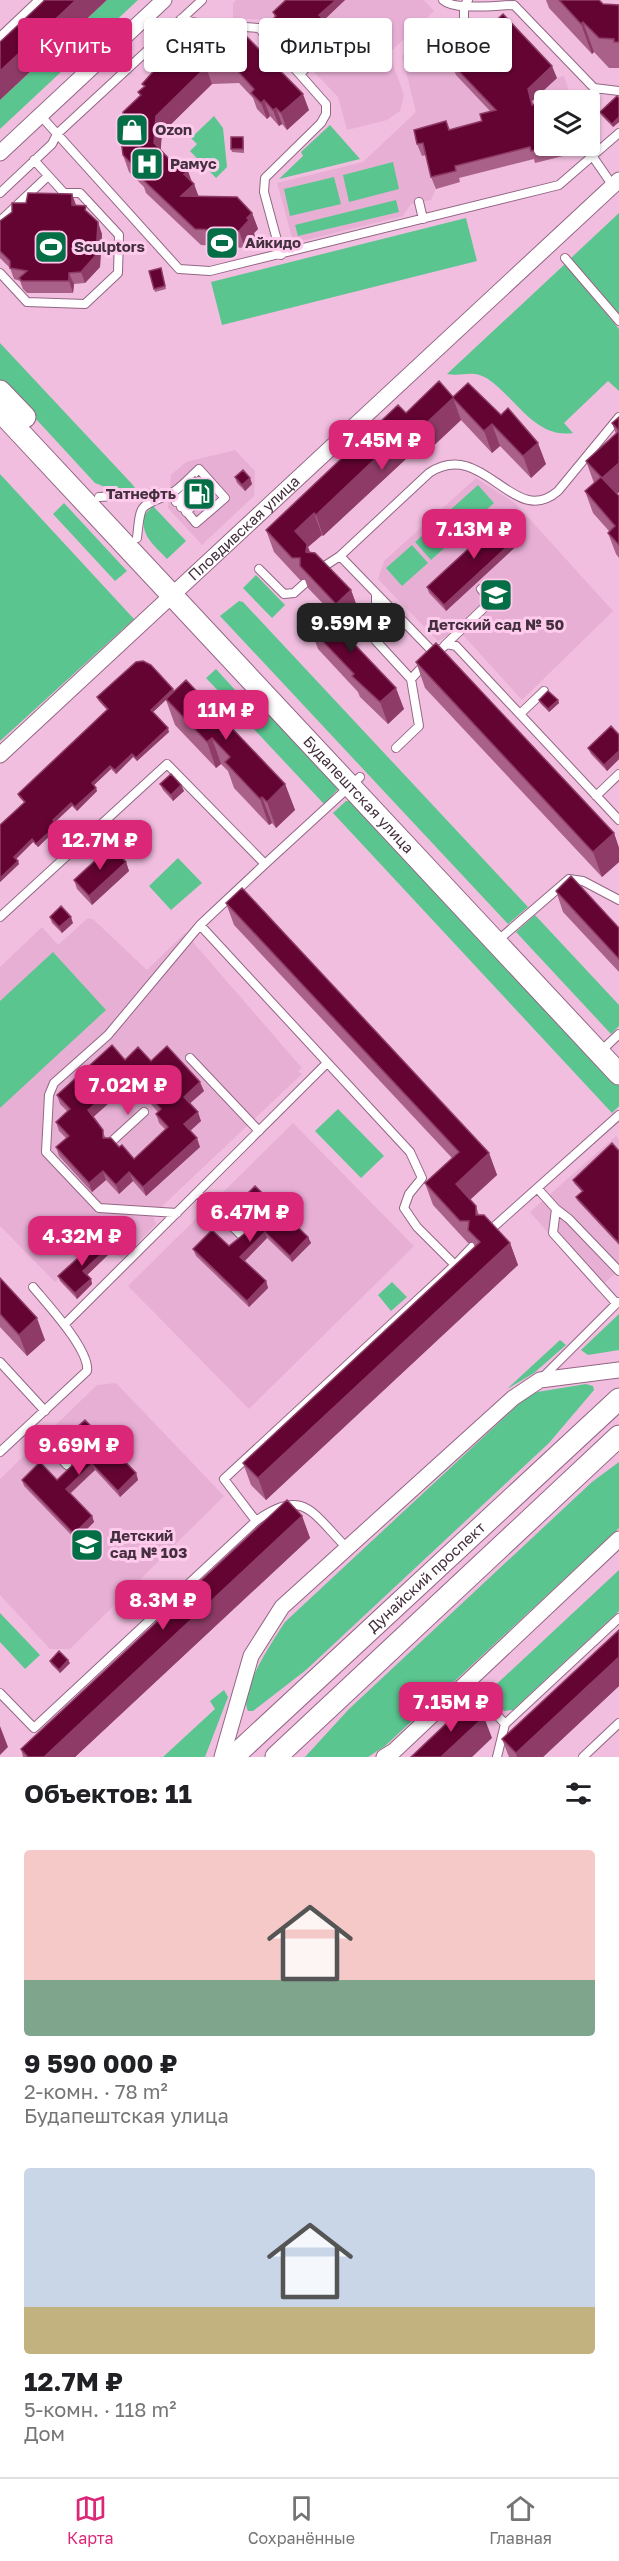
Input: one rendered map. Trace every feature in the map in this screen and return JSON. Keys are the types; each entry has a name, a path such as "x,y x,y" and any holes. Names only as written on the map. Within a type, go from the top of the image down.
{"street":[{"path":"0,153 164,0"},
{"name":"Пловдивская улица","path":"0,755 616,183"},
{"name":"Будапештская улица","path":"0,391 137,538 177,591"},
{"name":"Будапештская улица","path":"0,411 177,591 501,937 612,1046 619,1074"},
{"path":"222,1757 251,1656 282,1607 513,1398 540,1380 619,1370"},
{"name":"Дунайский проспект","path":"233,1757 619,1399"},
{"name":"Дунайский проспект","path":"276,1757 619,1436"},
{"path":"384,1757 394,1751 619,1539"}],"lane":[{"path":"0,37 39,0"},
{"path":"182,18 202,0"},
{"path":"444,0 448,4 516,2 594,88 619,91"},
{"path":"464,18 466,3"},
{"path":"247,23 259,28 327,104 326,114 265,178 264,192 281,255"},
{"path":"0,193 52,144 57,134 144,53"},
{"path":"594,88 593,157 616,183"},
{"path":"40,115 179,269 210,271 559,185 619,133"},
{"path":"0,273 27,302 85,304 118,273 119,235 80,194 64,193 34,160"},
{"path":"0,221 48,176"},
{"path":"419,202 423,219"},
{"path":"565,258 619,321"},
{"path":"319,570 340,556 429,473 444,465 465,465 480,470 525,501 547,499 558,491 619,417"},
{"path":"137,538 139,515 143,507 152,499 171,493 199,469 225,498 196,523 171,493"},
{"path":"212,483 205,490 212,483"},
{"path":"99,497 171,493"},
{"path":"183,509 193,500 183,509"},
{"path":"340,556 435,654"},
{"path":"259,569 284,594 294,593 304,584"},
{"path":"411,679 491,601 481,589"},
{"path":"376,594 376,641 411,679 419,726 396,748"},
{"path":"444,646 456,646 619,820"},
{"path":"521,713 544,691"},
{"path":"0,917 167,764 265,864"},
{"path":"596,796 619,774"},
{"path":"177,1213 99,1208 73,1176 46,1152 46,1119 51,1089 108,1035 200,925 355,781"},
{"path":"501,937 569,879 583,881 619,900"},
{"path":"200,925 326,1064 410,1152 422,1178 409,1194 404,1208 417,1227 455,1265"},
{"path":"190,1058 258,1131"},
{"path":"65,1324 326,1064"},
{"path":"110,1143 144,1112"},
{"path":"488,1232 619,1115"},
{"path":"538,1188 619,1271"},
{"path":"198,1193 242,1236"},
{"path":"540,1380 618,1302 553,1233 556,1209"},
{"path":"256,1521 224,1479 472,1247"},
{"path":"0,1452 87,1371 88,1363 85,1355 65,1324 33,1287"},
{"path":"0,1362 45,1410"},
{"path":"29,1425 67,1465"},
{"path":"0,1693 34,1728 256,1521 270,1511 291,1503 304,1505 347,1548"},
{"path":"497,1757 505,1724 619,1618"},
{"path":"468,1682 505,1724"},
{"path":"583,1757 619,1723"}],"shaded area":[{"path":"236,0 424,0 434,11 426,18 404,18 404,39 392,50 392,18 233,18 233,3"},
{"path":"512,32 556,78 564,76 569,90 534,90 534,156 563,156 535,163 534,159 459,178 460,182 436,189 431,200 411,204 403,216 302,241 293,241 277,183 363,162 416,112 406,72 512,72"},
{"path":"392,61 404,95 400,111 387,120 347,130 338,97 314,72 392,72"},
{"path":"235,450 255,471 254,496 202,545 168,508 171,475 186,462"},
{"name":"Детский сад № 50","path":"476,478 516,504 613,611 522,700 463,635 456,638 448,636 438,641 378,579 384,561"},
{"path":"88,918 93,919 147,970 185,933 302,1068 298,1071 302,1074 156,1212 153,1216 156,1224 122,1259 100,1243 55,1282 0,1226 0,967 42,927 58,945"},
{"path":"293,1123 414,1246 249,1409 128,1286"},
{"path":"616,1136 619,1140 619,1270 597,1290 530,1212"},
{"name":"Детский сад № 103","path":"116,1383 224,1496 70,1649 50,1649 0,1595 0,1479 97,1385"}],"green space":[{"path":"107,0 138,0 119,18 88,18"},
{"path":"30,72 61,72 0,129 0,100"},
{"path":"214,116 223,128 227,167 216,178 190,151 197,144 191,138"},
{"path":"330,125 360,159 279,179 303,156 301,152"},
{"path":"393,162 399,189 349,202 343,175"},
{"path":"334,177 341,204 290,216 284,189"},
{"path":"396,200 399,212 298,236 295,225"},
{"path":"619,213 619,314 571,258"},
{"path":"466,218 477,261 222,325 211,282"},
{"path":"565,264 619,329 619,391 608,381 564,423 573,433 547,430 526,415 498,387 482,376 447,374"},
{"path":"0,343 135,488 113,490 95,483 0,380"},
{"path":"0,474 134,619 0,741"},
{"path":"478,485 494,503 464,530 448,512"},
{"path":"64,503 127,571 115,581 53,514"},
{"path":"153,506 186,541 167,559 149,539 144,528 145,514"},
{"path":"445,515 461,533 431,560 415,542"},
{"path":"412,545 428,563 402,586 386,568"},
{"path":"256,575 285,605 272,618 243,588"},
{"path":"239,601 243,602 528,907 508,924 220,616"},
{"path":"216,669 236,691 227,700 206,678"},
{"path":"268,709 341,786 324,804 251,726"},
{"path":"353,800 619,1084 619,1106 612,1113 333,813 346,801"},
{"path":"178,858 202,883 171,910 149,886"},
{"path":"535,915 619,1005 619,1026 611,1034 516,932"},
{"path":"53,952 106,1010 0,1108 0,1001"},
{"path":"338,1109 384,1156 361,1178 315,1131"},
{"path":"392,1282 407,1297 391,1311 378,1295"},
{"path":"619,1314 619,1350 588,1355 581,1350"},
{"path":"560,1340 566,1345 534,1373 507,1389"},
{"path":"586,1384 593,1386 594,1390 549,1443 306,1670 253,1711 248,1711 246,1702 252,1679 285,1622 523,1400 537,1392"},
{"path":"619,1462 619,1528 385,1746 368,1757 305,1757 349,1709 592,1482"},
{"path":"619,1570 619,1611 513,1710 504,1711 487,1693"},
{"path":"0,1613 40,1655 25,1669 0,1642"},
{"path":"224,1690 228,1697 205,1757 163,1757 215,1709 210,1701"}],"building":[{"path":"45,0 76,0 57,18 26,18"},
{"path":"286,0 336,0 319,15 322,18 274,18 276,16 273,12"},
{"path":"559,0 599,0 603,4 619,5 619,42 614,42 614,39 599,38 583,22 581,24"},
{"path":"512,24 552,66 528,89 532,105 534,104 534,150 531,151 530,147 455,166 456,171 431,177 423,143 417,144 414,130 446,121 449,130 482,121 480,114 496,110 460,72 512,72"},
{"path":"18,25 18,54 0,71 0,42"},
{"path":"247,37 259,49 259,72 281,72 303,94 281,113 276,108 273,110 264,100 261,103 251,93 254,89 238,72 247,72"},
{"path":"153,72 201,72 156,116 154,143 173,163 176,159 188,171 184,174 194,184 181,196 237,197 252,213 239,231 195,229 140,177 142,175 123,155 119,124 123,124 123,112 141,95 138,92 145,86 142,84"},
{"path":"617,96 619,98 619,117 612,124 600,112"},
{"path":"231,137 243,137 243,149 231,149"},
{"name":"Sculptors","path":"28,193 72,194 72,205 86,206 85,210 98,222 96,255 81,272 69,273 69,281 22,281 19,278 27,271 10,268 10,261 0,251 0,221 12,212 12,203 26,203"},
{"path":"161,268 165,286 154,289 149,271"},
{"path":"439,381 453,397 468,383 501,415 508,408 538,443 523,456 492,424 484,431 453,398 420,429 414,422 316,515 314,513 295,531 307,544 306,552 315,553 351,590 336,604 300,566 300,558 292,558 266,530 398,405 406,413"},
{"path":"619,417 619,431 612,423"},
{"path":"619,431 619,463 602,478 619,496 619,545 608,533 615,526 585,491 601,477 586,461"},
{"path":"243,470 250,478 242,485 235,477"},
{"path":"195,477 212,496 200,506 200,496 187,484"},
{"path":"504,516 521,534 444,605 427,587"},
{"path":"334,604 349,620 340,629 396,688 380,702 352,676 354,674 310,628"},
{"path":"436,643 614,833 593,852 416,662"},
{"path":"143,661 151,665 173,689 151,710 168,728 136,758 132,754 115,770 110,766 92,783 96,788 75,807 71,803 53,820 57,825 36,844 32,839 14,857 18,861 0,878 0,825 25,802 18,794 108,709 97,697 136,662"},
{"path":"186,680 285,784 267,802 262,797 260,799 225,762 230,757 212,738 207,742 166,699"},
{"path":"548,691 558,700 548,709 539,700"},
{"path":"611,726 619,735 619,751 604,765 588,748"},
{"path":"171,774 181,785 171,795 160,784"},
{"path":"111,846 126,862 89,896 74,880"},
{"path":"571,876 619,928 619,959 556,891"},
{"path":"242,888 489,1153 456,1184 476,1206 476,1215 484,1215 510,1243 258,1478 243,1463 480,1242 468,1230 469,1221 460,1221 425,1183 459,1152 226,903"},
{"path":"61,906 71,917 59,927 50,917"},
{"path":"112,1045 125,1060 138,1047 151,1061 167,1046 200,1082 184,1097 198,1112 184,1124 197,1138 143,1187 129,1172 116,1185 103,1171 89,1183 56,1147 69,1136 56,1122 70,1109 57,1095","holes":["124,1078 132,1087 136,1083 161,1109 156,1114 168,1127 134,1159 122,1145 119,1147 111,1138 103,1138 103,1130 88,1110"]},
{"path":"612,1143 619,1151 619,1243 576,1197 583,1191 573,1180"},
{"path":"255,1186 308,1237 290,1256 265,1232 240,1257 266,1281 247,1301 193,1249 212,1230 229,1246 244,1234 253,1221 236,1205"},
{"path":"99,1239 108,1248 83,1271 91,1279 75,1293 58,1276"},
{"path":"0,1278 37,1318 19,1335 0,1314"},
{"path":"85,1420 136,1473 118,1491 92,1464 66,1489 92,1516 74,1534 22,1480 40,1462 57,1480 83,1455 66,1437"},
{"path":"287,1500 302,1516 44,1757 28,1757 21,1749"},
{"path":"619,1630 619,1657 516,1753 502,1739"},
{"path":"59,1651 68,1660 59,1670 50,1661"},
{"path":"470,1701 484,1717 441,1757 411,1757"}],"place":[{"name":"Ozon","path":"132,130"},
{"name":"Рамус","path":"147,164"},
{"name":"Айкидо","path":"222,243"},
{"name":"Sculptors","path":"51,247"},
{"name":"Татнефть","path":"199,494"},
{"name":"Детский сад № 50","path":"496,595"},
{"name":"Детский сад № 103","path":"87,1545"}]}
